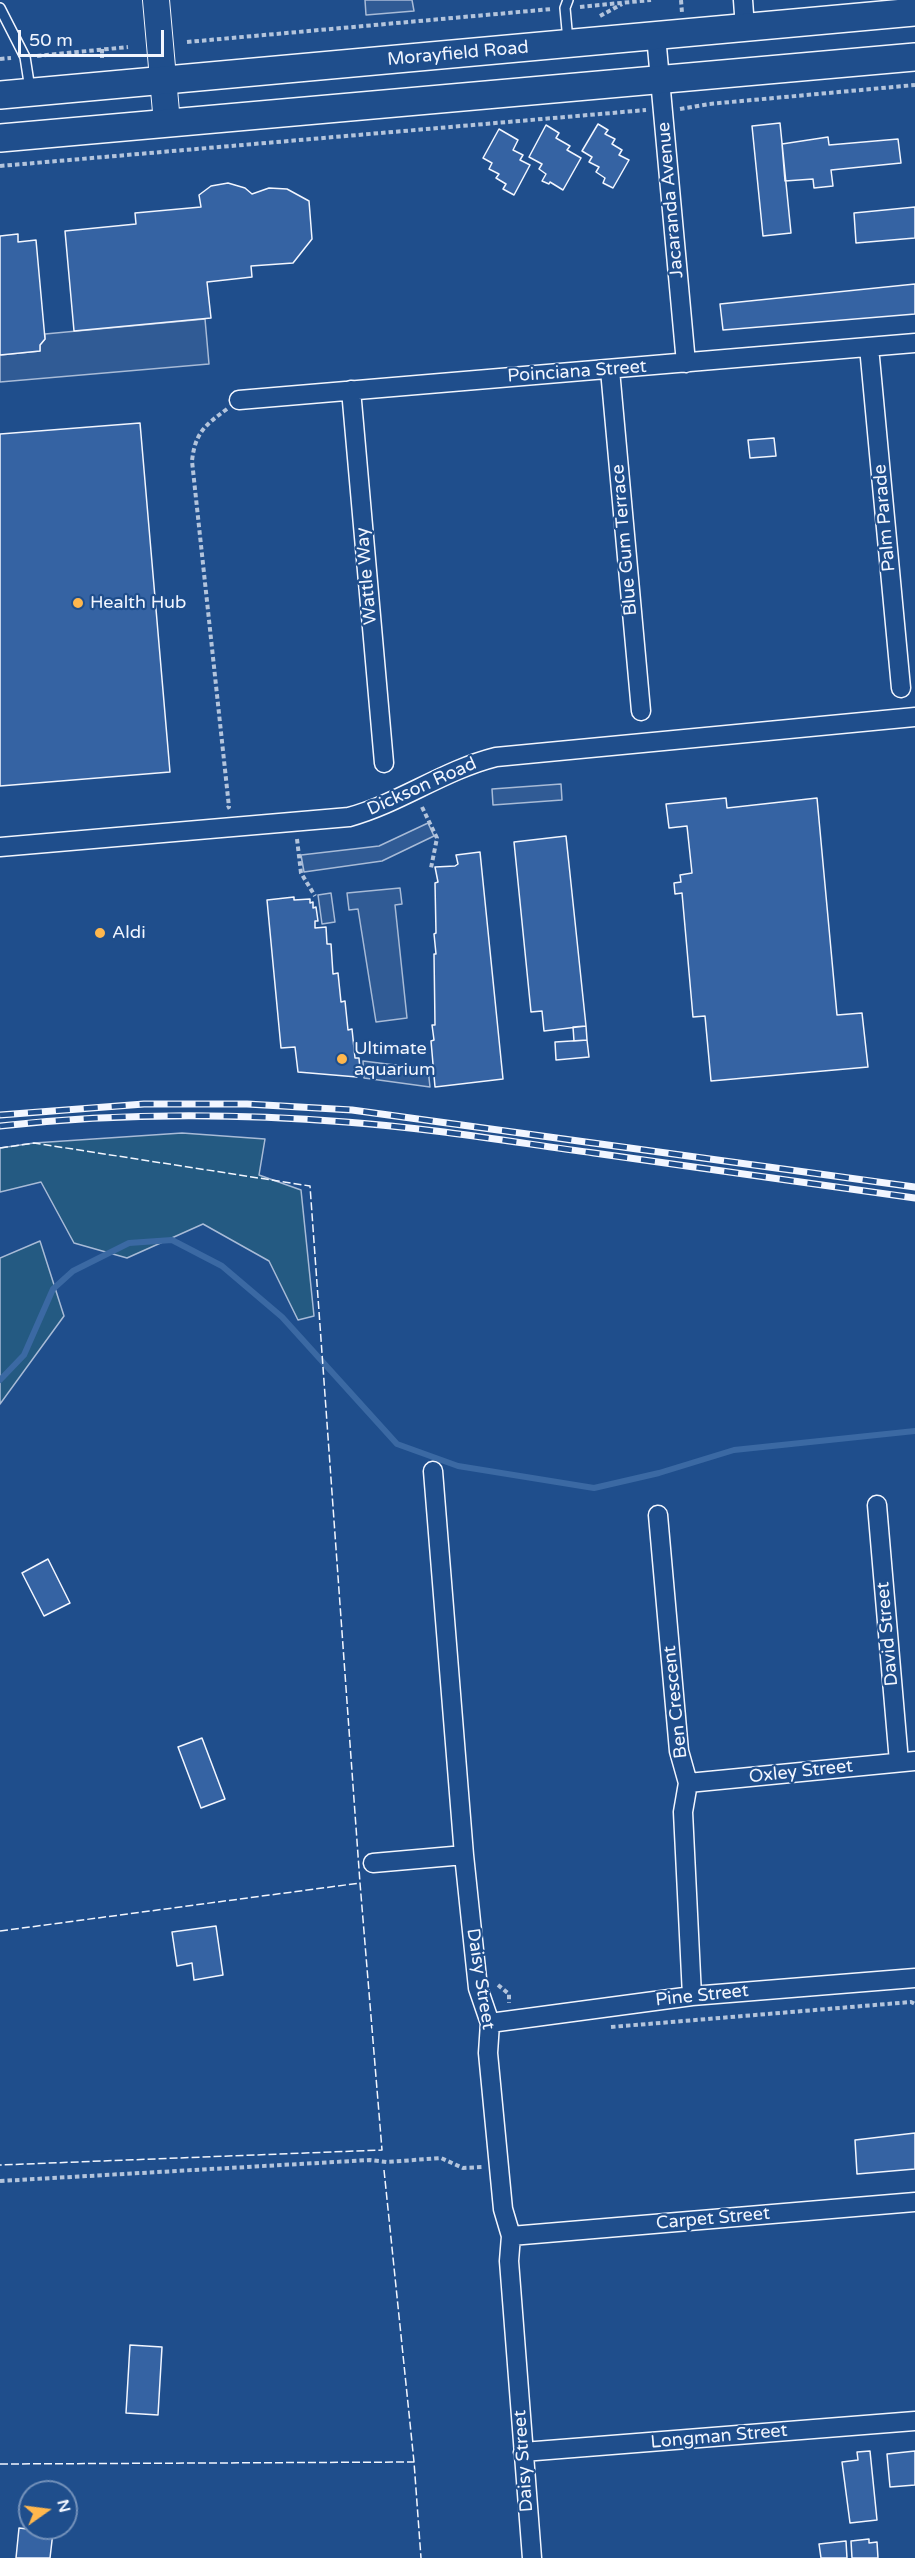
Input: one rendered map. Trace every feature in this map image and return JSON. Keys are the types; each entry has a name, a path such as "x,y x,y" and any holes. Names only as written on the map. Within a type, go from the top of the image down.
{"main road":[{"path":"156,0 167,123"},
{"name":"Morayfield Road","path":"0,94 915,12"},
{"path":"0,138 915,57"}],"street":[{"path":"742,0 745,28"},
{"name":"Jacaranda Avenue","path":"656,36 686,363"},
{"name":"Poinciana Street","path":"239,400 915,343"},
{"name":"Palm Parade","path":"869,347 901,688"},
{"name":"Blue Gum Terrace","path":"610,370 641,711"},
{"name":"Wattle Way","path":"351,390 384,763"},
{"name":"Dickson Road","path":"0,848 349,817 371,811 469,765 496,757 915,717"},
{"name":"Daisy Street","path":"433,1471 464,1855 478,1988 490,2023 488,2053 503,2209 511,2236 509,2261 531,2558"},
{"name":"David Street","path":"877,1505 907,1762"},
{"name":"Ben Crescent","path":"658,1515 679,1751 688,1783 683,1812 692,1996"},
{"name":"Oxley Street","path":"688,1783 907,1762"},
{"path":"373,1863 464,1855"},
{"name":"Pine Street","path":"490,2023 692,1996 915,1978"},
{"name":"Carpet Street","path":"511,2236 915,2202"},
{"name":"Longman Street","path":"523,2452 915,2421"}],"lane":[{"path":"566,4 568,44"},
{"path":"0,8 26,57 31,92"}],"path":[{"path":"187,42 427,22 566,4 651,0"},
{"path":"0,59 128,46"},
{"path":"102,49 102,58"},
{"path":"0,166 663,110 915,85"},
{"path":"220,810 229,807 192,461 194,443 205,426 239,400"},
{"path":"422,807 437,838 431,868"},
{"path":"297,838 302,873 315,896"},
{"path":"602,2028 911,2002 915,2004"},
{"path":"0,2181 370,2160 387,2162 441,2158 463,2168 499,2166"}],"shaded area":[{"path":"365,0 412,0 414,11 366,15"},
{"path":"205,319 209,364 0,382 0,355 40,351 45,334"},
{"path":"561,784 562,800 493,805 492,789"},
{"path":"428,823 434,836 382,861 304,872 301,855 379,846"},
{"path":"400,888 402,904 395,905 407,1018 376,1022 358,909 349,910 347,893"},
{"path":"331,893 335,922 322,924 318,895"},
{"path":"363,1061 428,1069 430,1087 364,1078"},
{"path":"182,1133 265,1139 259,1175 301,1190 314,1316 298,1320 269,1261 203,1224 127,1258 74,1243 41,1182 0,1192 0,1148 34,1143"},
{"path":"40,1241 64,1316 0,1404 0,1258"}],"building":[{"path":"780,123 791,233 763,236 752,126"},
{"path":"598,124 608,130 605,134 615,139 612,144 622,150 619,155 629,160 613,188 603,183 605,178 596,172 599,167 589,162 592,157 582,151"},
{"path":"546,125 559,133 556,138 570,146 567,150 581,158 563,190 550,182 549,184 542,181 546,174 539,169 542,164 529,157"},
{"path":"499,129 518,140 513,150 523,155 520,160 530,165 514,195 503,189 506,184 496,178 499,174 489,169 492,163 483,158"},
{"path":"828,137 829,145 898,139 901,163 831,170 833,186 814,188 813,179 785,181 782,144"},
{"path":"228,183 245,188 252,194 269,188 287,189 309,201 312,239 293,263 251,266 252,277 207,282 211,318 74,331 65,231 136,224 135,213 201,207 199,195 211,186"},
{"path":"915,207 915,238 856,243 854,213"},
{"path":"18,234 18,242 36,240 45,339 40,345 40,351 0,355 0,236"},
{"path":"915,284 915,314 723,330 720,304"},
{"name":"Health Hub","path":"140,423 170,772 0,786 0,434"},
{"path":"774,438 776,456 750,458 748,440"},
{"path":"726,798 727,808 817,798 837,1015 862,1013 868,1067 711,1081 705,1016 693,1017 682,893 675,894 674,883 681,882 680,875 692,873 687,826 669,828 666,804"},
{"path":"566,836 586,1026 544,1031 542,1011 531,1012 514,842"},
{"path":"480,852 503,1079 435,1087 431,1041 434,1040 432,1025 435,1025 435,883 438,882 435,867 455,866 458,864 456,855"},
{"path":"294,897 294,900 310,899 310,903 313,902 313,908 316,907 318,921 315,921 315,928 326,927 327,944 331,944 333,974 338,973 341,1002 345,1001 348,1030 352,1029 355,1058 359,1058 360,1070 357,1070 357,1077 298,1072 295,1047 281,1048 267,900"},
{"path":"586,1026 587,1040 574,1041 573,1027"},
{"path":"587,1040 589,1057 556,1060 555,1042"},
{"path":"48,1559 70,1603 44,1616 22,1573"},
{"path":"202,1738 225,1799 201,1808 178,1747"},
{"path":"216,1926 223,1975 194,1980 192,1963 177,1966 172,1932"},
{"path":"915,2133 915,2169 857,2174 855,2140"},
{"path":"130,2345 162,2347 158,2415 126,2413"},
{"path":"870,2451 877,2520 850,2523 842,2462 858,2460 857,2452"},
{"path":"915,2451 915,2485 890,2487 887,2454"},
{"path":"18,2538 18,2540 52,2540 50,2558 16,2558"},
{"path":"869,2539 869,2543 877,2542 878,2558 852,2558 851,2541"},
{"path":"846,2541 847,2558 821,2558 819,2544"}],"waterway":[{"path":"0,1380 24,1355 53,1289 73,1271 129,1243 172,1240 222,1266 282,1317 397,1444 458,1466 594,1488 659,1473 734,1450 915,1431"}],"railway":[{"path":"0,1115 144,1104 247,1104 352,1110 915,1187"},
{"path":"0,1126 86,1119 173,1116 260,1117 346,1122 470,1136 915,1198"}],"fence":[{"path":"0,1148 34,1143 310,1186 360,1883 382,2150 0,2165"},
{"path":"0,1931 360,1883"},
{"path":"384,2170 414,2462 421,2558"},
{"path":"0,2464 414,2462"}],"place":[{"name":"Health Hub","path":"78,603"},
{"name":"Aldi","path":"100,933"},
{"name":"Ultimate aquarium","path":"342,1059"}]}
